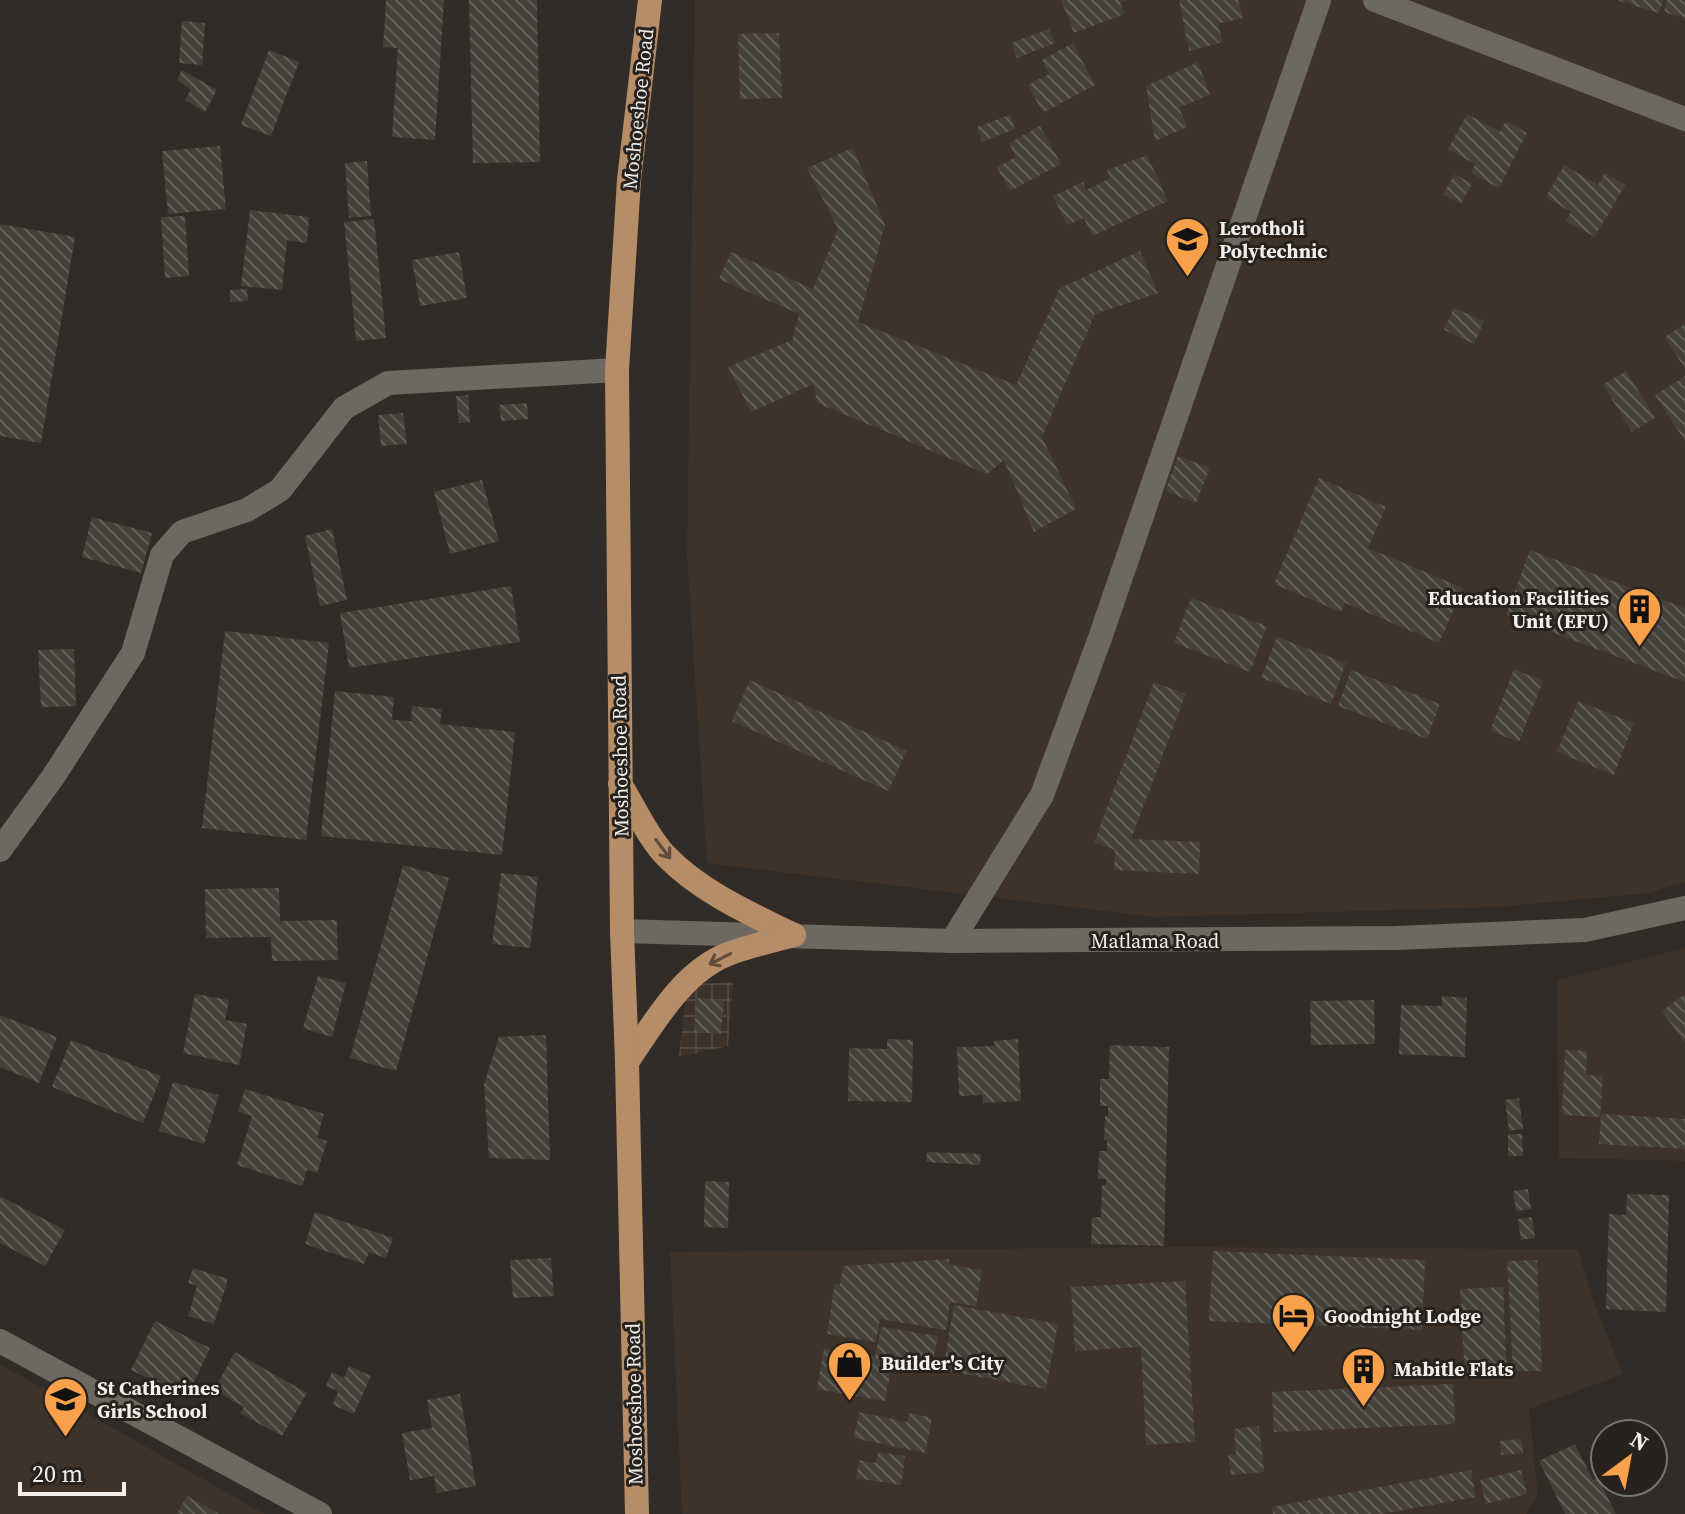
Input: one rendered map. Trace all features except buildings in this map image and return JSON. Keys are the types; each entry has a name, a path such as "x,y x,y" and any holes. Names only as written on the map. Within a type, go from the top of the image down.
{"main road":[{"name":"Moshoeshoe Road","path":"637,1514 622,931 617,370 629,180 650,0"},
{"path":"620,784 666,856 707,888 755,917 794,935"},
{"path":"627,1062 686,983 705,967 727,954 794,935"}],"street":[{"path":"952,941 1042,795 1100,638 1319,0"},
{"path":"1375,0 1685,119"},
{"path":"0,850 53,777 133,653 162,555 182,532 247,510 280,490 344,408 388,383 617,370"},
{"name":"Matlama Road","path":"622,931 952,941 1249,941 1585,930 1685,908"},
{"path":"0,1341 320,1514"}],"shaded area":[{"name":"Lerotholi Polytechnic","path":"695,0 1685,0 1685,882 1650,893 1498,907 1154,917 707,863 687,556"},
{"path":"1685,948 1685,1161 1559,1158 1557,980"},
{"path":"733,982 728,1046 679,1057 686,995 697,984"},
{"path":"1180,1247 1578,1249 1592,1297 1623,1374 1529,1409 1538,1495 1527,1514 682,1514 670,1252"},
{"name":"St Catherines Girls School","path":"0,1364 265,1514 0,1514"}],"place":[{"name":"Lerotholi Polytechnic","path":"1188,278"},
{"name":"Education Facilities Unit (EFU)","path":"1640,648"},
{"name":"Goodnight Lodge","path":"1293,1355"},
{"name":"Builder's City","path":"850,1402"},
{"name":"Mabitle Flats","path":"1363,1408"},
{"name":"St Catherines Girls School","path":"66,1439"}]}
